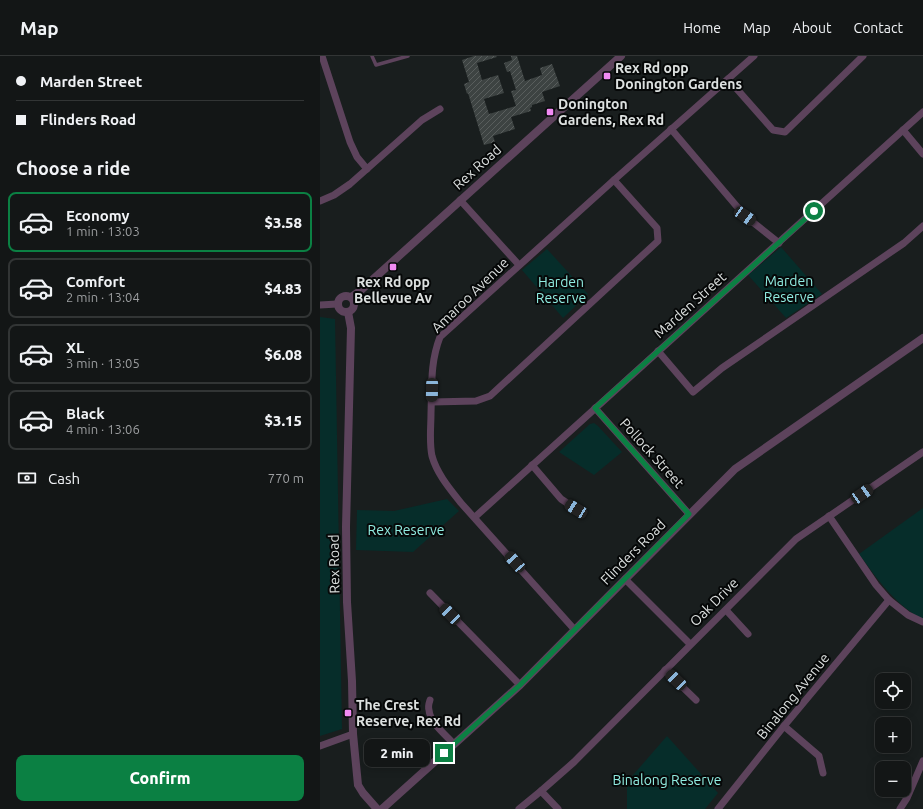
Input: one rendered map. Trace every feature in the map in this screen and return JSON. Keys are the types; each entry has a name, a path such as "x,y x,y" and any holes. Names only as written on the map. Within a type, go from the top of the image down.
{"street":[{"path":"322,56 350,142 358,157 367,169"},
{"name":"Rex Road","path":"351,297 360,291 621,56"},
{"name":"Amaroo Avenue","path":"574,629 448,487 437,469 432,455 430,440 432,366 435,351 440,337 754,56"},
{"path":"728,79 773,130 785,132 863,56"},
{"path":"320,201 342,190 422,120 440,109"},
{"name":"Marden Street","path":"475,517 923,112"},
{"path":"671,130 745,216 779,242"},
{"path":"903,130 923,154"},
{"path":"432,402 476,401 490,396 658,241 657,228 614,180"},
{"path":"460,200 519,265"},
{"path":"658,351 693,392 722,368 904,243 923,226"},
{"path":"346,296 351,297 354,302 354,307 348,312 341,311 338,304 341,297 346,296"},
{"path":"320,305 338,304"},
{"name":"Rex Road","path":"348,312 352,328 346,527 347,602 352,681 353,734 358,785 377,809"},
{"name":"Flinders Road","path":"382,809 520,685 574,629 735,469 923,338"},
{"name":"Pollock Street","path":"595,408 689,514"},
{"name":"Oak Drive","path":"519,809 574,762 796,539 923,452"},
{"path":"532,465 561,499 576,509"},
{"path":"829,516 868,574 889,600 908,614 923,622"},
{"path":"625,579 690,644"},
{"path":"430,593 520,685"},
{"name":"Binalong Avenue","path":"718,809 784,726 889,600"},
{"path":"726,610 748,634"},
{"path":"665,670 696,700"},
{"path":"430,700 430,716 435,724 454,744"},
{"path":"784,726 819,756 823,773"},
{"path":"320,746 353,734"},
{"path":"900,809 907,798 923,761"},
{"path":"541,791 558,809"}],"lane":[{"path":"372,56 376,65 408,56"}],"green space":[{"name":"Marden Reserve","path":"781,247 822,294 786,318 748,275"},
{"name":"Harden Reserve","path":"547,249 588,294 563,318 522,270"},
{"path":"320,317 335,319 342,729 320,736"},
{"path":"594,423 622,452 594,475 559,452 590,424"},
{"name":"Rex Reserve","path":"447,499 459,511 413,552 356,550 357,510 394,511"},
{"path":"923,508 923,620 895,599 859,554"},
{"name":"Binalong Reserve","path":"667,736 718,793 705,809 627,809 627,782"}],"building":[{"path":"474,56 497,57 477,63 482,80 498,75 504,93 484,99 489,114 516,106 511,91 516,90 510,71 507,72 504,63 512,60 511,56 517,56 525,81 542,75 540,68 552,64 560,86 542,92 545,101 532,105 530,108 531,111 511,117 515,129 493,136 495,142 484,145 464,84 469,82 462,60"}],"place":[{"name":"Rex Rd opp Donington Gardens","path":"607,76"},
{"name":"Donington Gardens, Rex Rd","path":"550,112"},
{"name":"Rex Rd opp Bellevue Av","path":"393,267"},
{"name":"The Crest Reserve, Rex Rd","path":"348,713"}],"route":[{"path":"444,753 520,685 689,514 595,408 814,211"}]}
